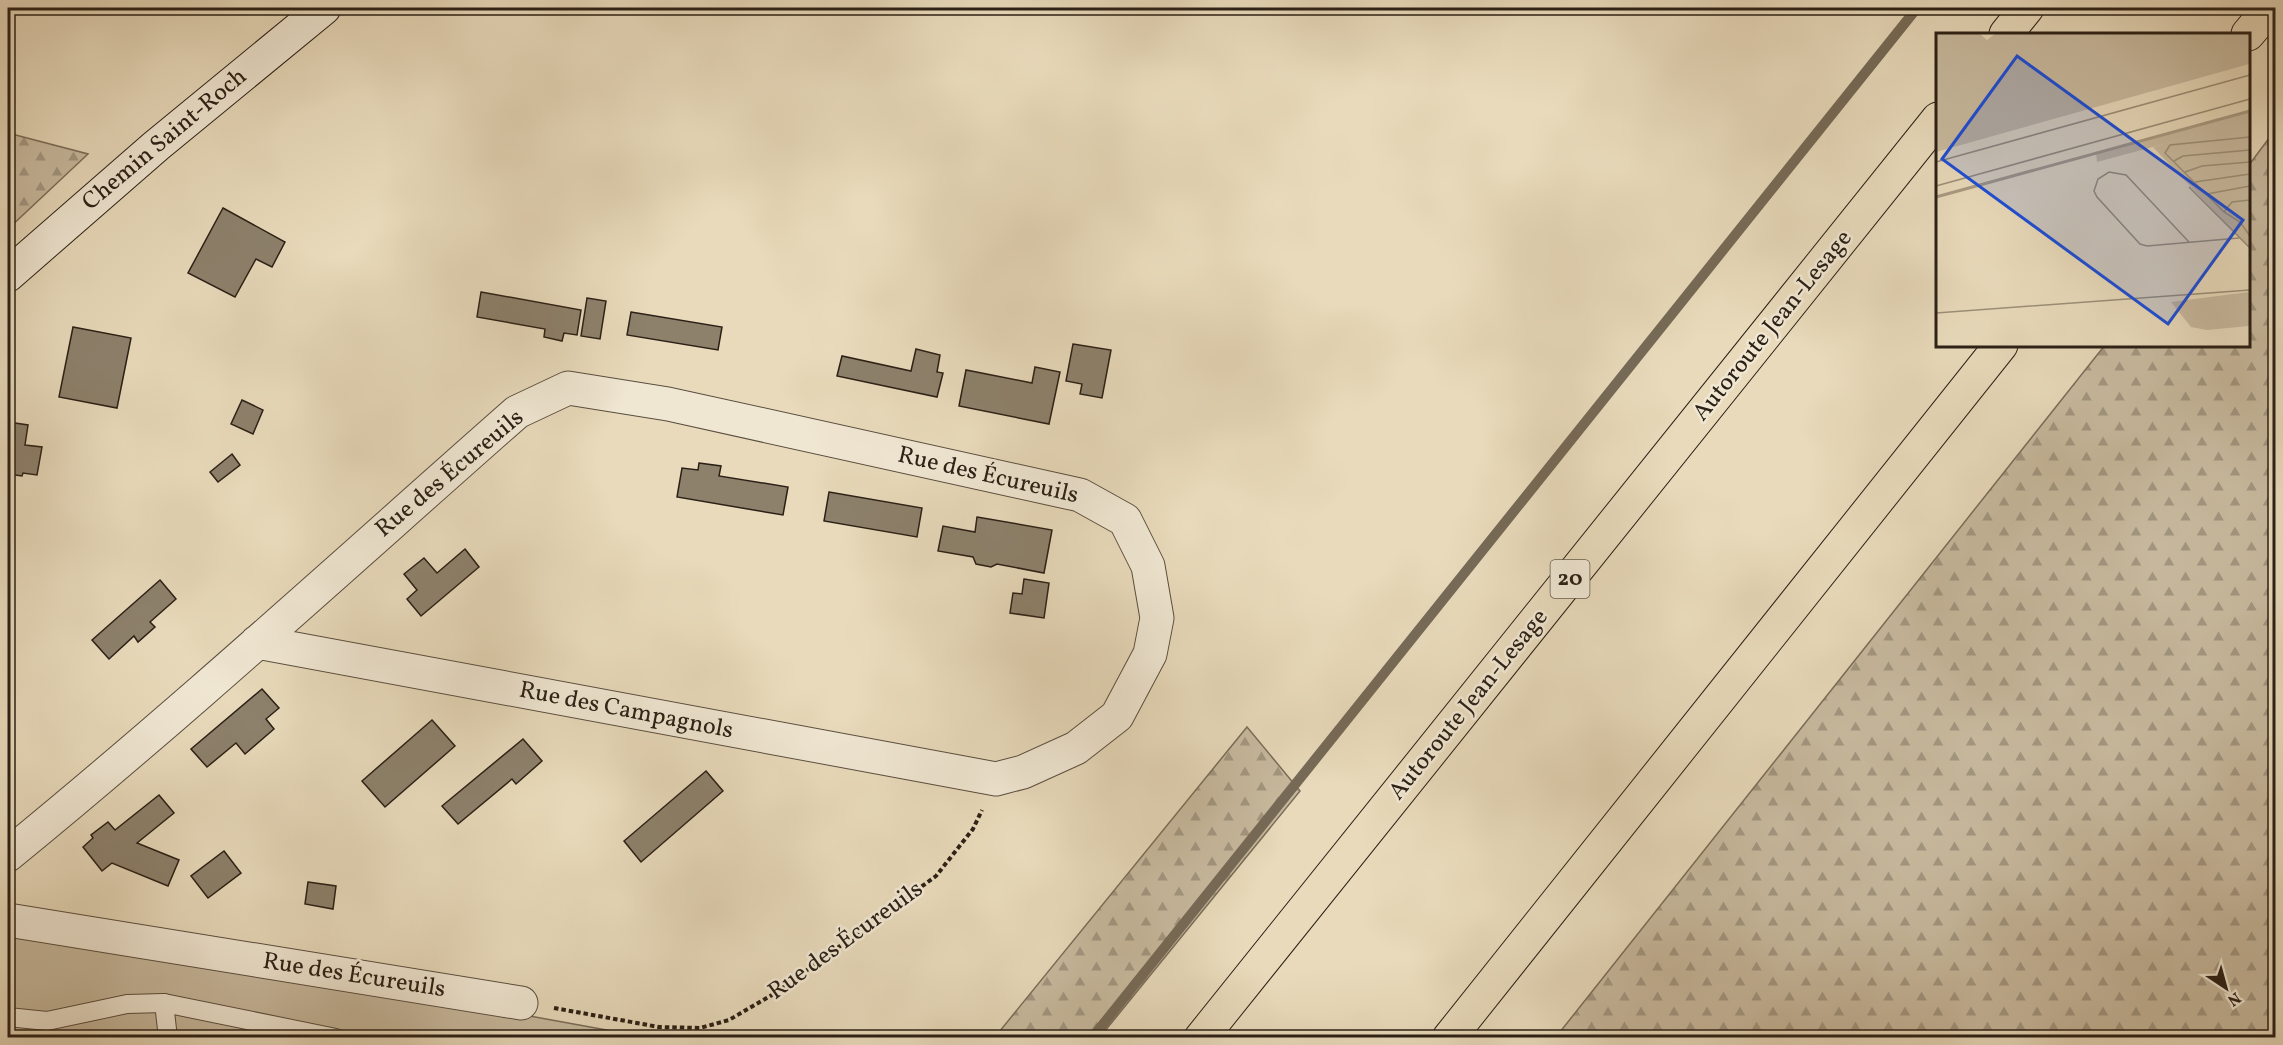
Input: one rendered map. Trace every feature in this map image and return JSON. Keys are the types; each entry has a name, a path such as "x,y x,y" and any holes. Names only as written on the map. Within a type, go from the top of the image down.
{"highway":[{"path":"2007,33 2027,8"},
{"path":"2249,33 2270,8"},
{"name":"Autoroute Jean-Lesage","path":"1201,1038 1936,121"},
{"path":"1449,1038 2000,346"}],"street":[{"name":"Chemin Saint-Roch","path":"8,275 156,146 324,8"},
{"name":"Rue des Écureuils","path":"8,855 67,807 257,642 517,412 568,388 668,404 1080,495 1125,520 1148,566 1157,618 1150,654 1117,716 1076,748 1023,772 996,779"},
{"name":"Rue des Campagnols","path":"257,642 996,779"},
{"name":"Rue des Écureuils","path":"8,920 521,1003"}],"lane":[{"path":"164,1003 168,1038"},
{"path":"8,1017 43,1029 127,1004 164,1003 336,1038"}],"path":[{"name":"Rue des Écureuils","path":"521,1003 658,1027 700,1028 729,1020 777,992 936,876 973,828 996,779"}],"green space":[{"path":"2275,130 2275,1037 1556,1037 2104,346 2250,346 2250,164"},
{"path":"8,133 88,154 8,229"},
{"path":"1247,727 1300,791 1100,1037 995,1037"},
{"path":"8,921 645,1037 8,1037"}],"building":[{"path":"223,208 285,242 272,267 256,259 235,297 188,273"},
{"path":"481,292 581,310 577,335 564,333 562,341 544,337 545,329 477,317"},
{"path":"587,298 606,301 600,339 581,336"},
{"path":"631,312 722,327 718,350 627,335"},
{"path":"73,327 131,338 117,408 59,397"},
{"path":"1073,344 1111,350 1102,398 1080,394 1082,384 1066,381"},
{"path":"916,349 940,355 937,372 943,373 937,397 837,376 842,356 911,371"},
{"path":"1035,367 1060,372 1049,424 959,406 966,370 1032,383"},
{"path":"242,400 263,410 253,434 231,424"},
{"path":"8,422 28,425 25,445 42,447 37,475 8,474"},
{"path":"232,454 240,465 218,482 210,472"},
{"path":"699,463 721,466 719,476 788,487 783,515 677,497 682,468 698,470"},
{"path":"829,492 922,508 917,537 824,521"},
{"path":"977,517 1052,530 1044,573 997,564 991,567 976,564 973,557 938,551 943,526 975,532"},
{"path":"465,549 479,567 421,616 407,599 417,590 404,574 424,558 437,573"},
{"path":"1024,579 1049,583 1044,618 1010,613 1013,593 1022,594"},
{"path":"160,580 176,599 150,622 155,627 138,642 134,636 109,659 92,640"},
{"path":"262,689 279,708 266,719 274,729 245,754 236,743 207,767 191,749"},
{"path":"432,720 455,746 385,807 362,781"},
{"path":"523,739 542,761 516,784 512,779 458,824 442,806"},
{"path":"706,771 723,791 641,862 624,841"},
{"path":"159,795 174,813 137,843 179,860 168,886 112,863 102,871 83,847 93,838 91,835 108,822 115,830"},
{"path":"224,851 241,873 208,898 191,876"},
{"path":"308,882 336,886 333,909 305,904"}],"waterway":[{"path":"1092,1038 1917,8"}]}
